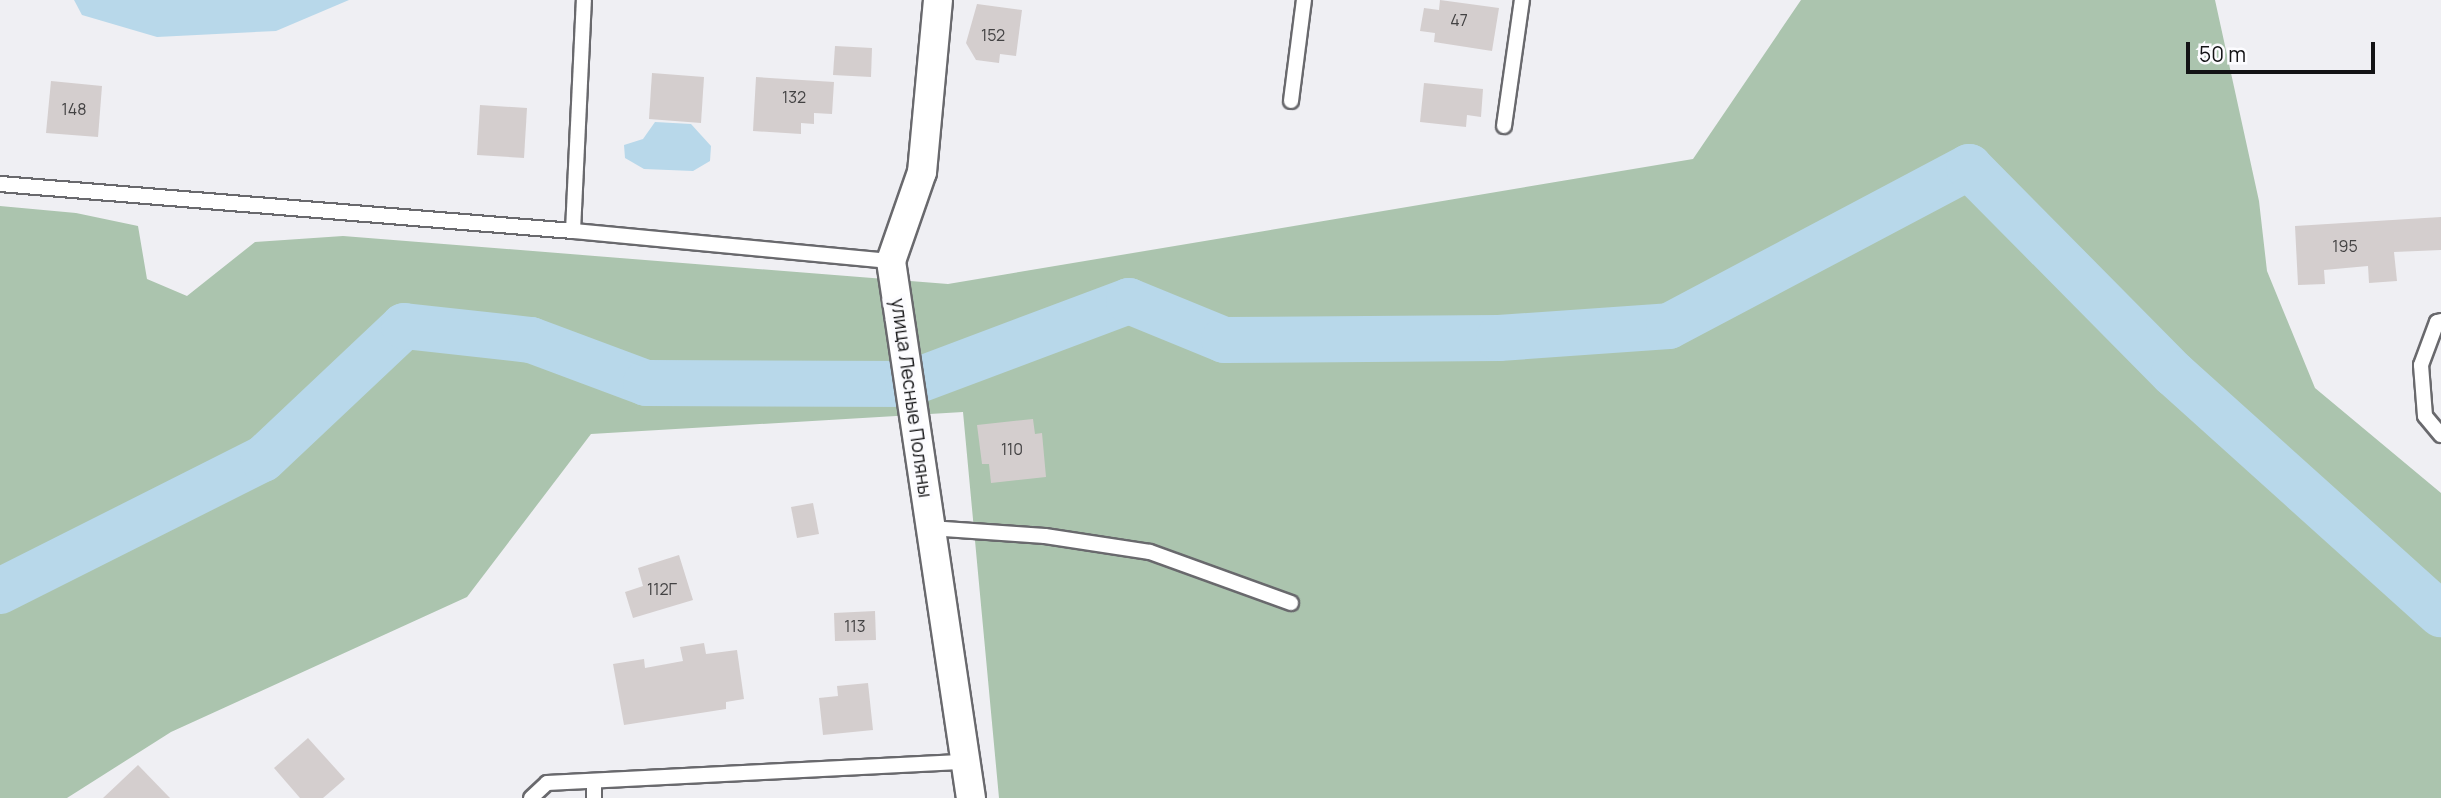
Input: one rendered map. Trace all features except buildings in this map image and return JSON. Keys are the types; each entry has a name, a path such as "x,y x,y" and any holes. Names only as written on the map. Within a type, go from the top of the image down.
{"street":[{"name":"улица Лесные Поляны","path":"938,0 922,172 891,261 971,798"}],"lane":[{"path":"573,232 584,0"},
{"path":"1291,101 1304,0"},
{"path":"1504,126 1522,0"},
{"path":"0,184 891,261"},
{"path":"2441,321 2437,322 2421,366 2425,415 2441,435"},
{"path":"929,528 1045,536 1150,552 1291,603"},
{"path":"531,798 547,783 964,762"},
{"path":"594,781 594,798"}],"green space":[{"path":"1801,0 2215,0 2259,201 2267,271 2315,388 2441,493 2441,798 999,798 963,412 591,434 467,597 171,732 67,798 0,798 0,206 76,213 138,226 147,279 187,296 255,242 343,236 948,284 1693,159"}],"water":[{"path":"74,0 349,0 276,31 157,37 82,15"},
{"path":"655,122 691,124 711,146 710,161 693,171 644,169 625,158 624,145 643,139"}],"waterway":[{"path":"0,591 263,459 404,326 531,340 646,383 908,384 1129,301 1224,340 1499,338 1669,326 1969,167 2174,374 2441,614"}]}
